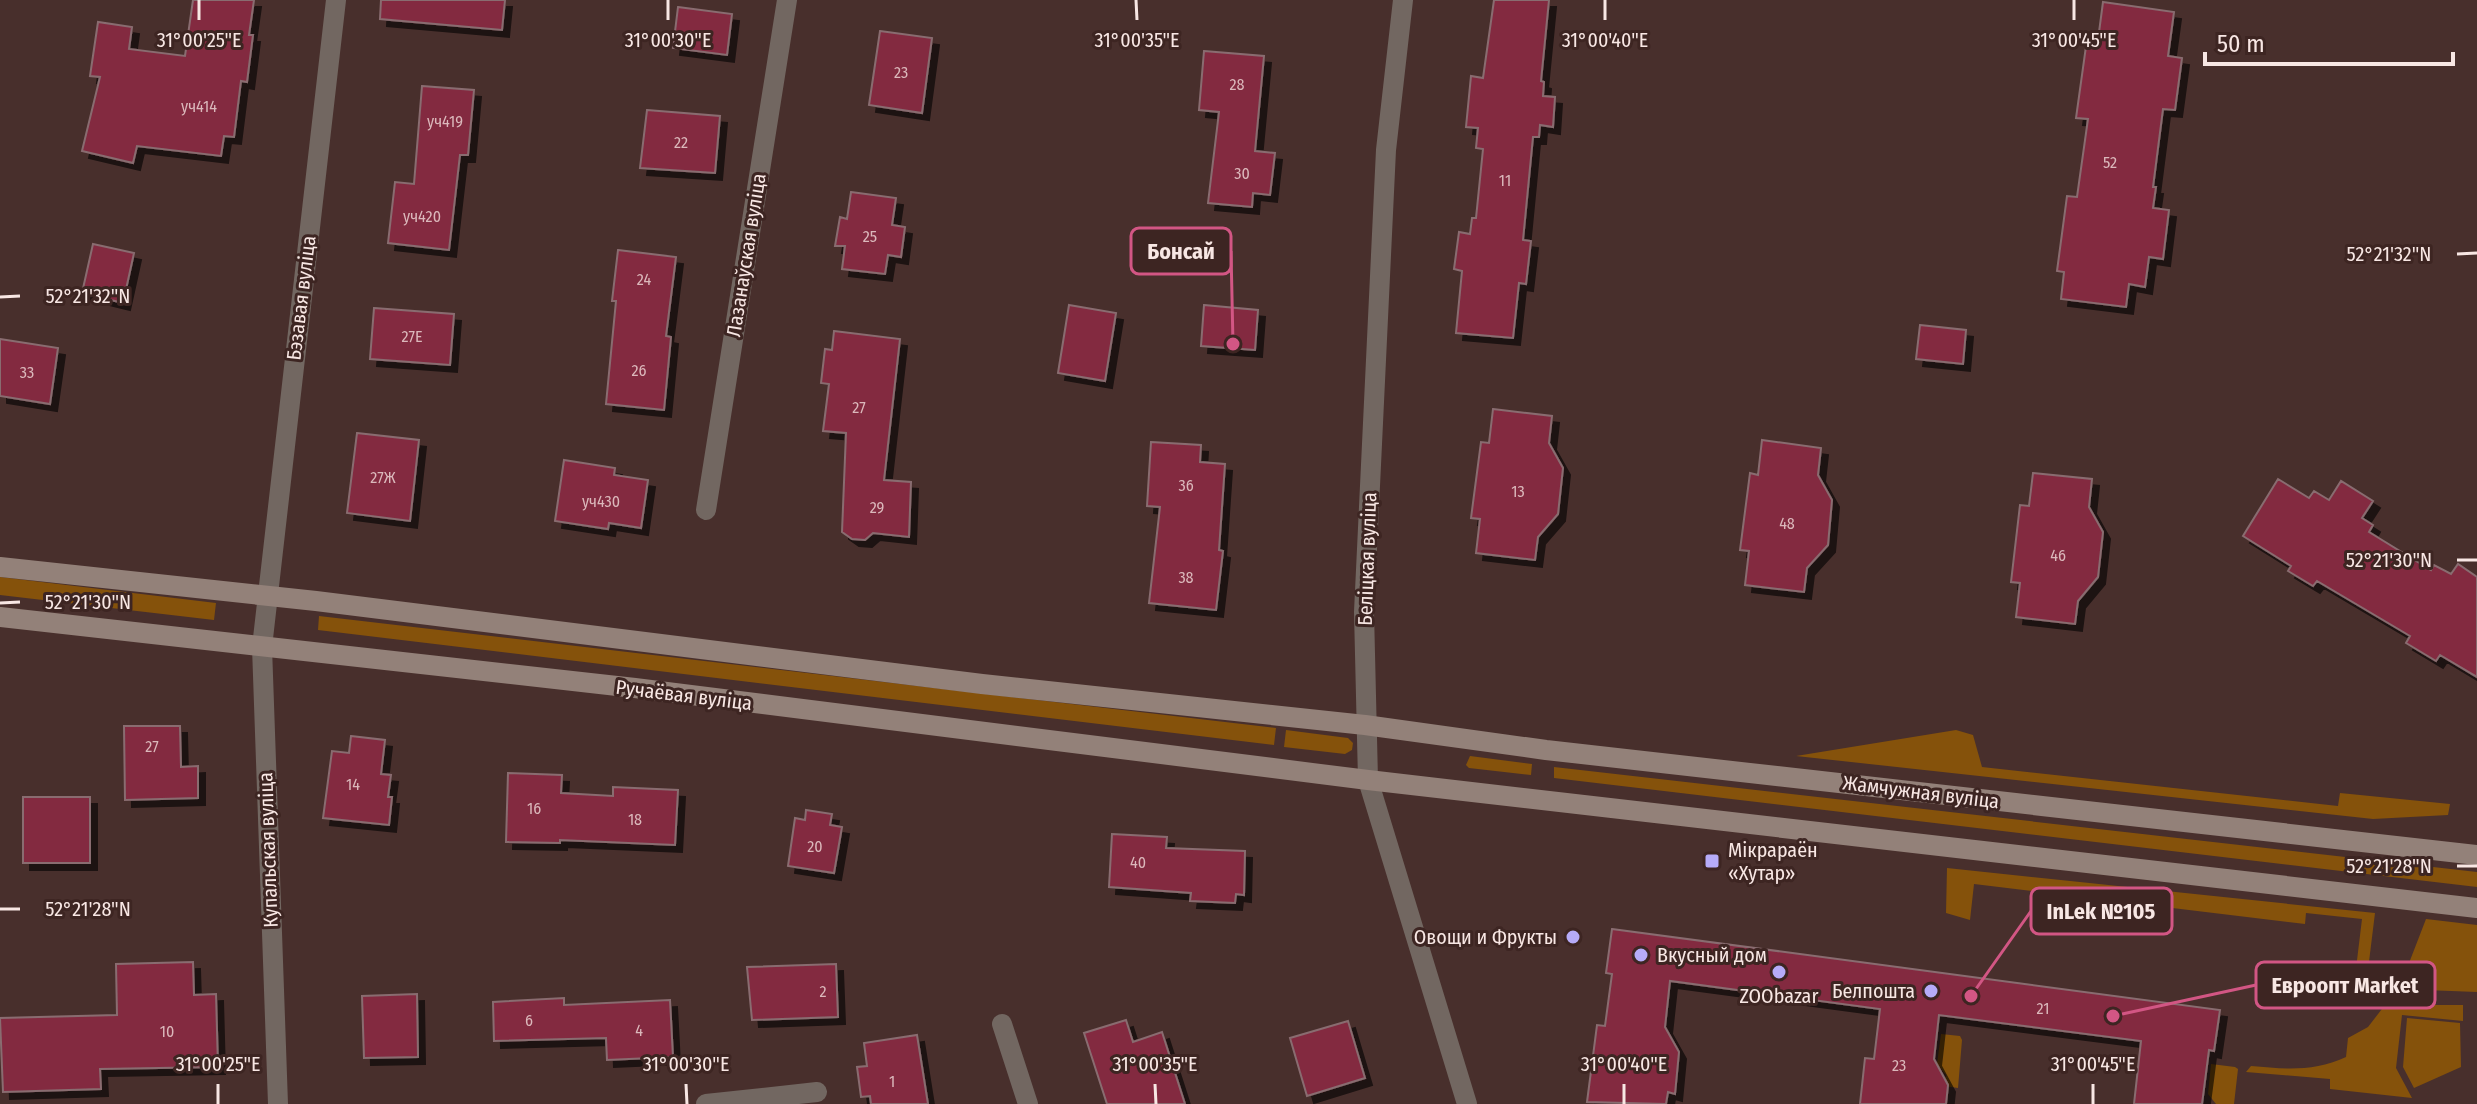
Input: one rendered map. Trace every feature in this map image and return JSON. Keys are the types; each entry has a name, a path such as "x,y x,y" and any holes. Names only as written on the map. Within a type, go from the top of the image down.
{"main road":[{"path":"0,567 267,596 967,683 1365,725"},
{"name":"Ручаёвая вуліца","path":"0,617 650,690 1368,780"},
{"name":"Жамчужная вуліца","path":"1365,725 1546,750 2477,855"},
{"path":"1368,780 2477,908"}],"street":[{"name":"Бэзавая вуліца","path":"267,596 336,0"},
{"name":"Лазанаўская вуліца","path":"706,510 787,0"},
{"name":"Беліцкая вуліца","path":"1403,0 1386,150 1364,612 1368,780 1467,1104"},
{"name":"Купальская вуліца","path":"267,596 262,647 278,1104"},
{"path":"1002,1024 1028,1104"},
{"path":"706,1104 817,1092"}],"shaded area":[{"path":"0,577 216,603 214,620 0,595"},
{"path":"319,616 1276,728 1274,745 318,630"},
{"path":"1286,730 1348,738 1353,743 1352,750 1345,754 1284,747"},
{"path":"1956,730 1973,735 1982,767 2338,806 2340,793 2450,804 2448,815 2373,819 1796,756"},
{"path":"1470,756 1532,764 1531,775 1469,768 1466,765"},
{"path":"1554,767 2477,872 2477,887 1554,778"},
{"path":"1947,868 2375,913 2366,986 2354,985 2362,919 2306,913 2305,924 1974,884 1970,920 1946,913"},
{"path":"2426,919 2477,925 2477,992 2399,989"},
{"path":"2385,1005 2463,1005 2463,1021 2402,1015 2396,1068 2412,1098 2330,1089 2330,1079 2246,1072 2251,1066 2311,1067 2346,1057 2348,1038 2368,1027"},
{"path":"2407,1018 2460,1023 2461,1067 2414,1088 2403,1067"},
{"path":"1941,1034 1960,1036 1962,1040 1958,1088 1944,1086 1946,1075 1937,1064"},
{"path":"2211,1064 2238,1069 2234,1104 2216,1104 2208,1094"}],"building":[{"path":"193,0 254,0 247,82 241,81 234,137 224,136 221,156 137,146 133,163 82,151 100,77 90,76 98,22 132,27 129,49 185,56"},
{"path":"381,0 505,0 502,30 380,19"},
{"path":"1494,0 1549,0 1541,81 1544,82 1543,96 1555,97 1553,127 1540,125 1539,137 1533,137 1523,240 1531,241 1526,284 1519,283 1513,338 1456,333 1462,271 1454,269 1459,232 1470,234 1472,218 1476,218 1483,149 1476,148 1478,128 1466,127 1471,76 1483,78"},
{"path":"2103,2 2174,12 2168,56 2182,58 2175,110 2163,109 2153,187 2156,187 2153,208 2169,210 2163,259 2149,257 2145,287 2129,284 2126,307 2061,299 2064,272 2057,271 2067,196 2077,197 2088,119 2076,118 2087,39 2098,40"},
{"path":"678,7 732,14 727,55 673,48"},
{"path":"880,31 932,38 922,113 869,105"},
{"path":"1204,51 1264,56 1255,151 1275,153 1270,195 1253,193 1252,207 1208,203 1219,112 1199,110"},
{"path":"422,86 474,90 468,155 460,155 449,250 388,243 395,182 414,184"},
{"path":"647,110 720,116 715,173 640,168"},
{"path":"851,192 896,198 892,225 905,227 901,257 888,255 885,274 842,269 845,246 835,246 840,217 847,219"},
{"path":"93,244 134,253 123,303 82,293"},
{"path":"618,250 676,257 666,336 671,337 664,410 606,404"},
{"path":"1069,305 1116,313 1105,381 1058,373"},
{"path":"1204,305 1258,310 1255,350 1201,346"},
{"path":"374,308 454,314 450,365 370,359"},
{"path":"1920,325 1966,330 1963,364 1916,359"},
{"path":"834,331 900,339 884,480 911,482 909,537 873,533 865,540 852,539 842,532 846,433 823,431 829,384 821,383 825,349 832,350"},
{"path":"0,339 58,348 50,404 0,396"},
{"path":"1493,409 1552,416 1549,443 1563,468 1558,514 1538,537 1535,560 1476,553 1480,519 1471,518 1481,442 1489,443"},
{"path":"357,433 419,440 410,521 347,513"},
{"path":"1762,440 1821,448 1818,475 1832,500 1828,545 1807,568 1804,592 1745,585 1749,551 1740,550 1750,473 1758,475"},
{"path":"1151,442 1201,445 1200,462 1225,464 1219,550 1223,551 1216,610 1149,603 1160,507 1147,506"},
{"path":"564,460 615,468 614,475 648,480 641,528 609,523 608,529 555,521"},
{"path":"2033,473 2092,479 2089,507 2103,532 2098,577 2078,601 2075,624 2016,617 2020,583 2011,582 2020,505 2029,506"},
{"path":"2278,479 2309,498 2314,491 2329,500 2341,481 2373,501 2362,518 2373,525 2369,532 2431,570 2434,565 2451,574 2458,564 2477,577 2477,677 2440,655 2436,661 2406,643 2410,636 2317,581 2313,586 2288,571 2291,566 2243,536"},
{"path":"124,726 180,726 181,767 198,766 198,798 125,800"},
{"path":"351,736 385,740 381,774 391,775 389,825 323,818 332,751 349,753"},
{"path":"508,773 562,775 561,793 613,796 613,787 678,790 675,845 560,840 560,843 506,842"},
{"path":"23,797 90,797 90,863 23,863"},
{"path":"806,810 832,814 830,825 842,827 834,873 788,866 795,818 805,820"},
{"path":"1112,834 1167,837 1166,848 1245,851 1244,895 1236,894 1235,903 1190,901 1191,893 1109,887"},
{"path":"1612,929 2220,1010 2214,1051 2209,1050 2202,1104 2134,1104 2141,1041 1939,1015 1934,1059 1948,1085 1946,1104 1860,1104 1865,1058 1874,1059 1880,1009 1670,981 1665,1027 1679,1052 1675,1094 1668,1092 1666,1104 1587,1102 1597,1025 1605,1026 1612,974 1606,973"},
{"path":"193,962 194,995 216,994 218,1067 100,1069 101,1089 3,1092 0,1018 117,1015 116,964"},
{"path":"836,964 838,1017 752,1020 747,967"},
{"path":"417,994 418,1057 364,1058 362,996"},
{"path":"564,998 564,1005 670,1000 673,1057 607,1060 606,1038 494,1041 493,1002"},
{"path":"1126,1020 1133,1042 1162,1032 1185,1104 1107,1104 1084,1033"},
{"path":"1348,1021 1365,1078 1307,1096 1290,1038"},
{"path":"917,1035 928,1104 871,1104 870,1096 861,1097 857,1067 867,1066 864,1043"}],"place":[{"name":"Бонсай","path":"1233,344"},
{"name":"Мікрараён «Хутар»","path":"1712,861"},
{"name":"Овощи и Фрукты","path":"1573,937"},
{"name":"Вкусный дом","path":"1641,955"},
{"name":"ZOObazar","path":"1779,972"},
{"name":"Белпошта","path":"1931,991"},
{"name":"InLek №105","path":"1971,996"},
{"name":"Евроопт Market","path":"2113,1016"}]}
